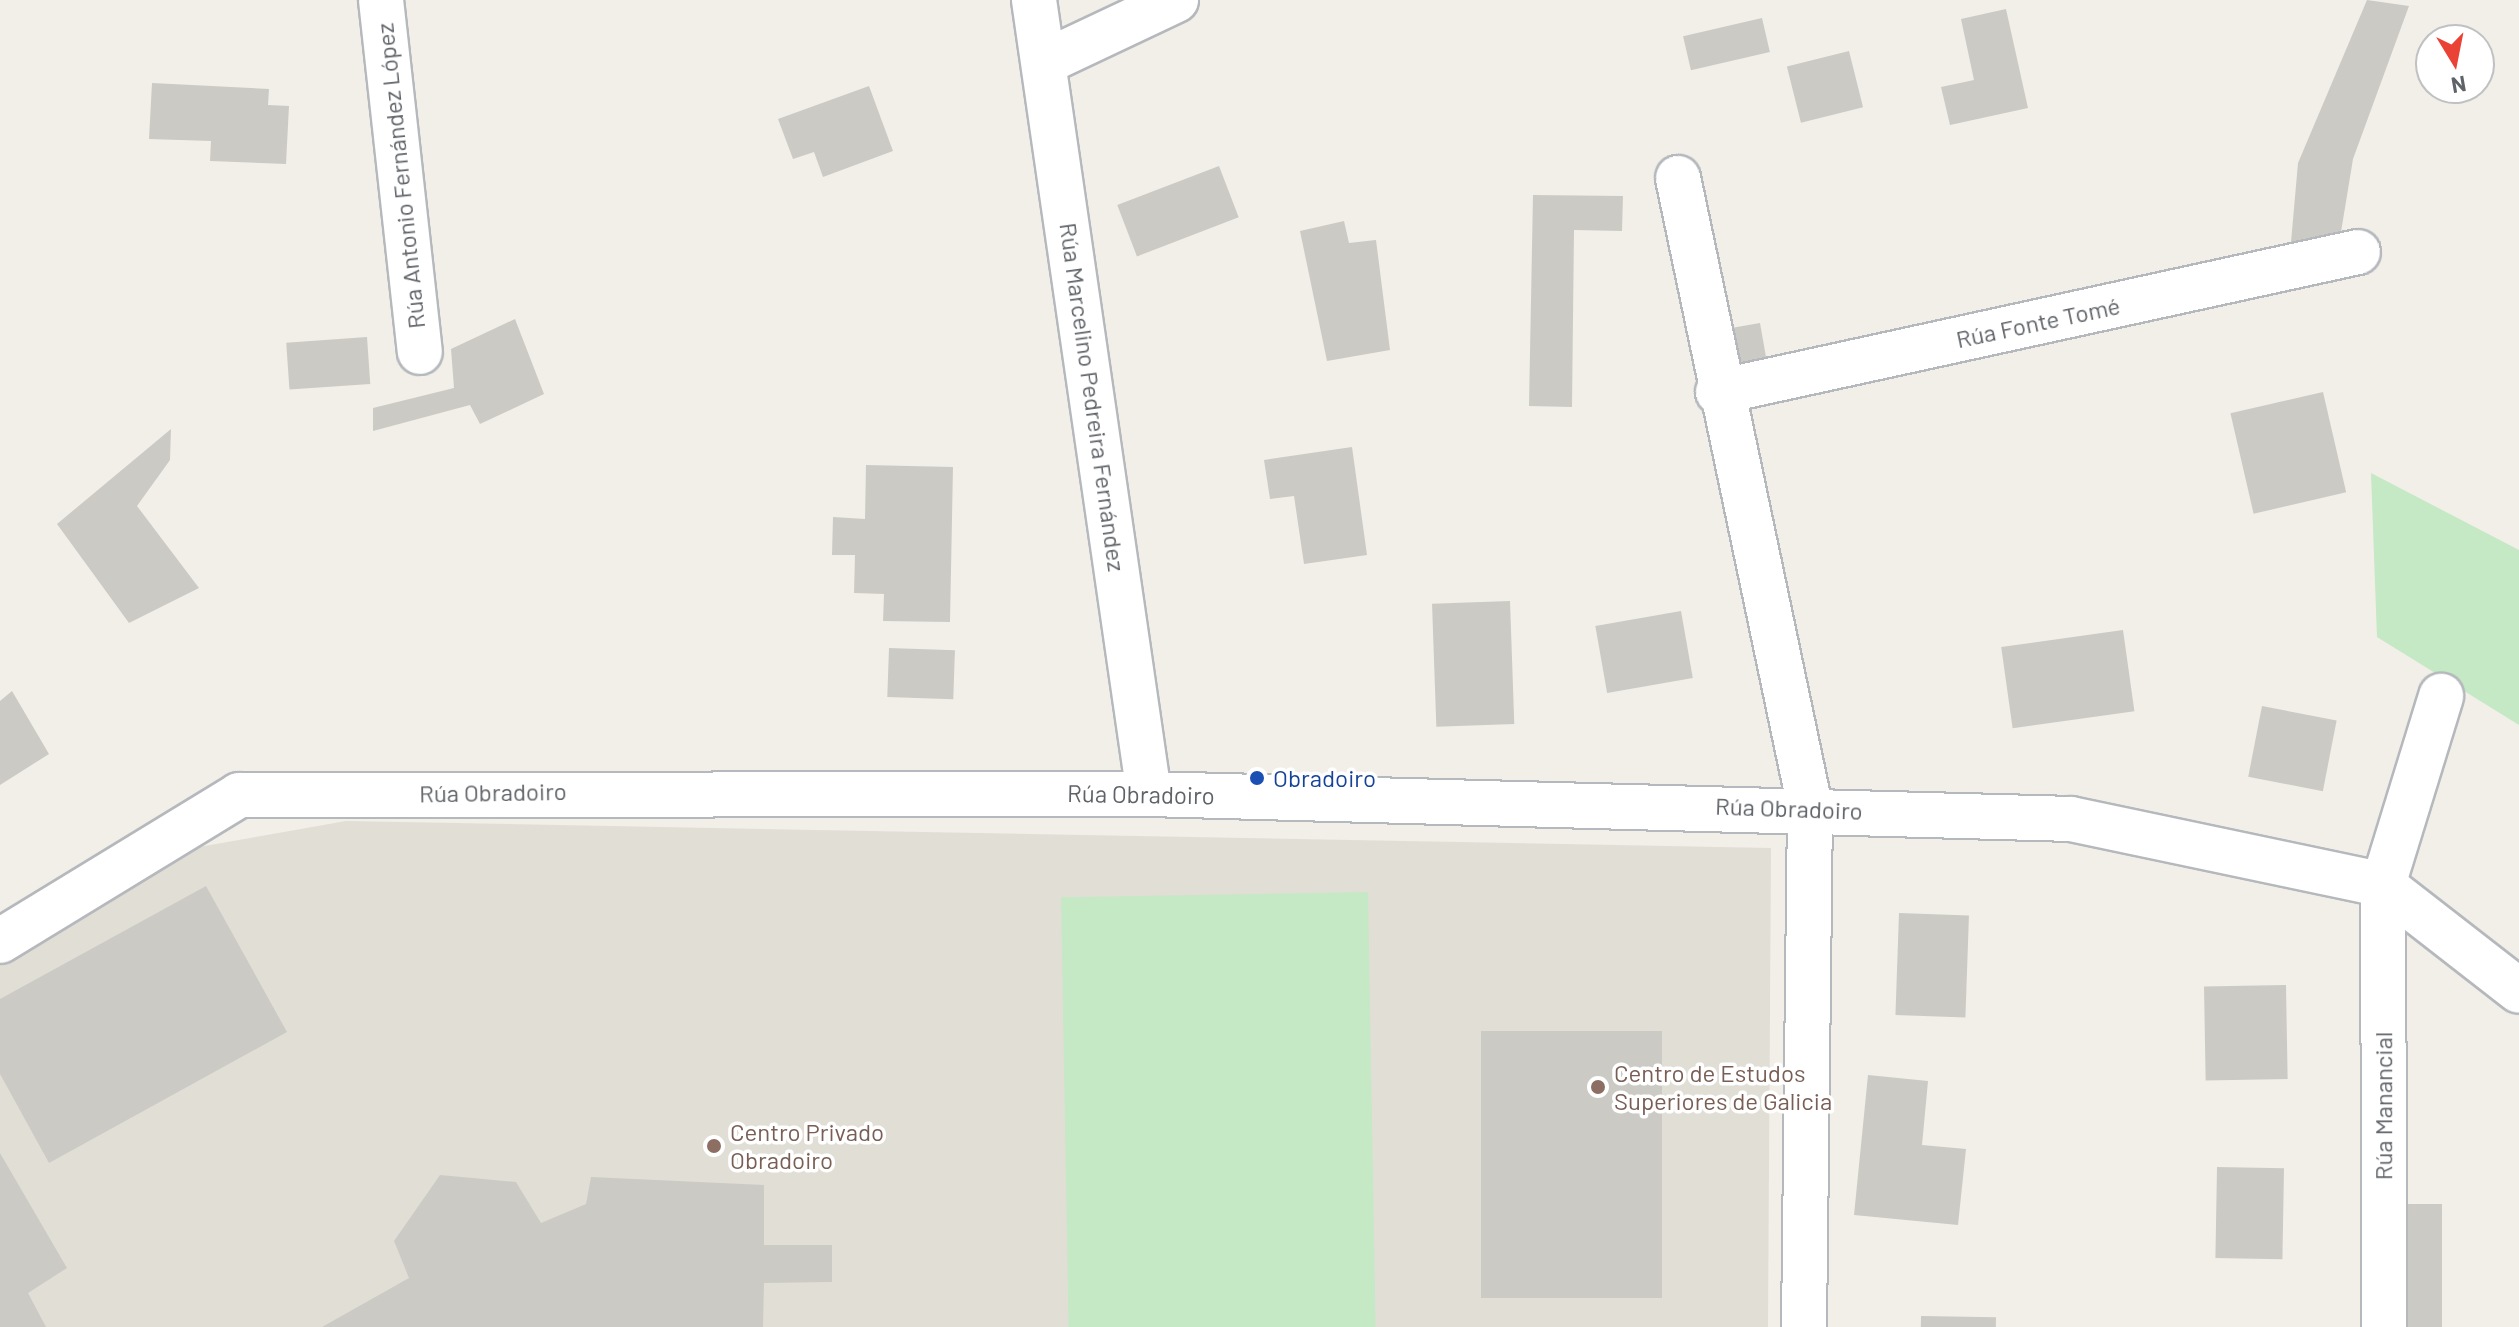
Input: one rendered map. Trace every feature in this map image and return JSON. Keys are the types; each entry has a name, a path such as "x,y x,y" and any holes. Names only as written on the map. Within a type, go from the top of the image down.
{"street":[{"name":"Rúa Antonio Fernández López","path":"381,0 420,352"},
{"name":"Rúa Marcelino Pedreira Fernández","path":"1034,0 1149,794"},
{"path":"1045,62 1176,0"},
{"path":"1678,178 1718,392 1810,807 1804,1327"},
{"name":"Rúa Fonte Tomé","path":"1718,392 2358,252"},
{"name":"Rúa Manancial","path":"2384,1327 2383,885 2441,696"},
{"name":"Rúa Obradoiro","path":"0,941 239,795 1149,794 1810,807 2071,819 2383,885 2519,991"}],"shaded area":[{"name":"Centro Privado Obradoiro","path":"346,821 1771,848 1768,1327 0,1327 0,965 176,851"}],"green space":[{"path":"2371,473 2519,550 2519,725 2377,637"},
{"path":"1368,892 1376,1327 1069,1327 1061,897"}],"building":[{"path":"2367,0 2409,6 2353,159 2341,232 2291,242 2298,163"},
{"path":"2006,9 2028,108 1950,125 1941,87 1974,80 1961,19"},
{"path":"1762,18 1770,52 1691,70 1683,36"},
{"path":"1849,51 1863,107 1801,123 1787,66"},
{"path":"152,83 269,89 268,105 289,106 286,164 210,161 211,141 149,139"},
{"path":"869,86 893,151 823,177 814,152 793,159 778,119"},
{"path":"1219,166 1239,217 1137,256 1117,205"},
{"path":"1533,195 1623,196 1622,231 1574,230 1572,407 1529,406"},
{"path":"1344,221 1349,243 1376,240 1390,350 1327,361 1300,231"},
{"path":"515,319 544,394 480,424 470,405 373,431 373,408 454,388 451,349"},
{"path":"1760,323 1766,358 1729,365 1723,330"},
{"path":"367,337 370,384 289,390 286,343"},
{"path":"2323,392 2346,492 2254,514 2230,413"},
{"path":"171,429 170,460 137,506 199,588 129,623 57,524"},
{"path":"1352,447 1367,555 1304,564 1294,496 1270,499 1264,460"},
{"path":"866,465 953,467 950,622 883,621 884,594 854,593 855,555 832,555 833,517 865,519"},
{"path":"1510,601 1514,724 1436,727 1432,604"},
{"path":"1681,611 1693,678 1607,693 1595,626"},
{"path":"2123,630 2134,711 2013,728 2001,647"},
{"path":"889,648 955,650 953,699 887,697"},
{"path":"12,691 49,754 0,785 0,701"},
{"path":"2262,706 2337,721 2323,791 2248,777"},
{"path":"206,886 287,1032 49,1163 0,1074 0,999"},
{"path":"1899,913 1969,915 1965,1017 1895,1015"},
{"path":"2286,985 2288,1079 2206,1080 2204,986"},
{"path":"1481,1031 1662,1031 1662,1298 1481,1298"},
{"path":"1868,1075 1928,1081 1922,1145 1966,1149 1958,1225 1854,1215"},
{"path":"0,1153 67,1268 28,1293 46,1327 0,1327"},
{"path":"2217,1167 2284,1168 2282,1259 2215,1258"},
{"path":"440,1175 516,1182 541,1223 586,1204 591,1177 764,1185 764,1245 832,1245 832,1282 764,1283 763,1327 322,1327 409,1278 394,1241"},
{"path":"2397,1204 2442,1204 2442,1327 2397,1327"},
{"path":"1921,1316 1996,1317 1996,1327 1921,1327"}],"place":[{"name":"Obradoiro","path":"1257,778"},
{"name":"Centro de Estudos Superiores de Galicia","path":"1598,1087"},
{"name":"Centro Privado Obradoiro","path":"714,1146"}]}
